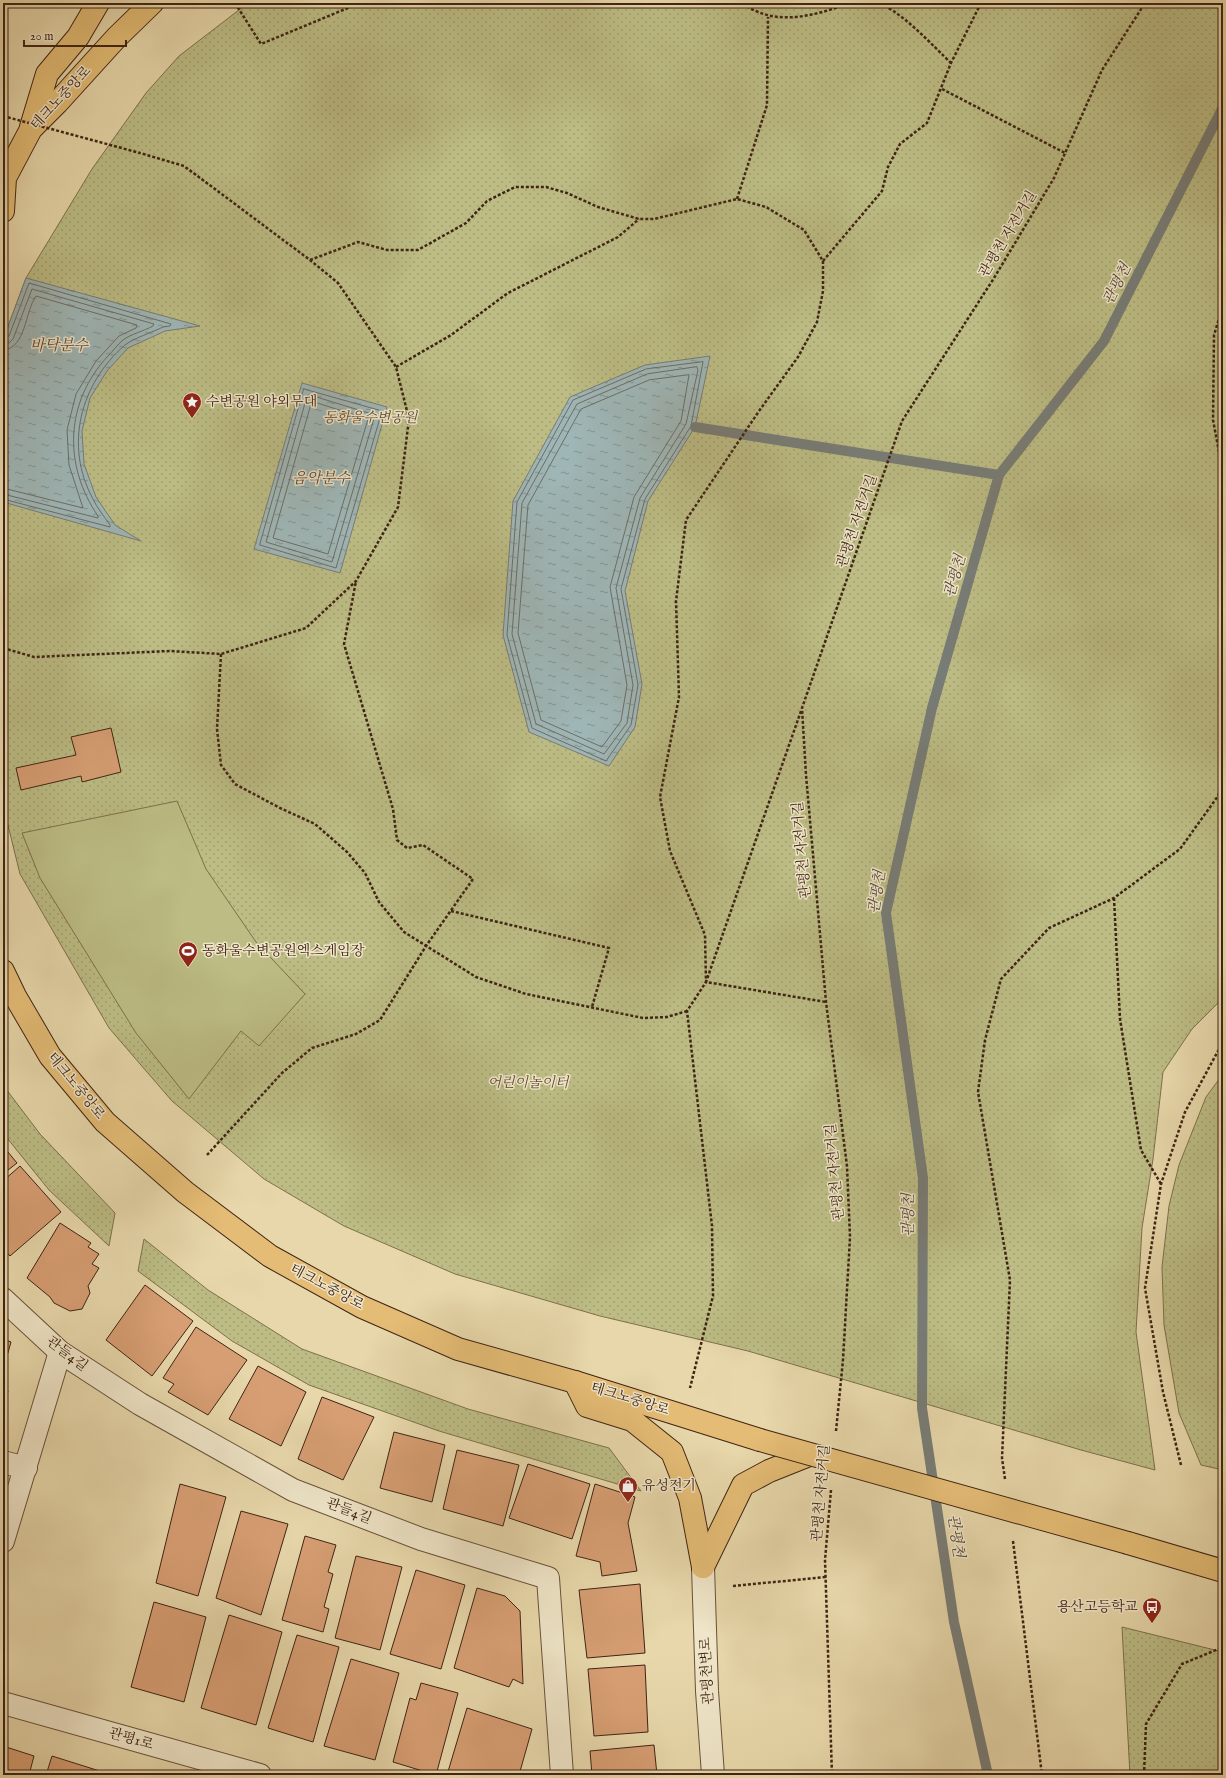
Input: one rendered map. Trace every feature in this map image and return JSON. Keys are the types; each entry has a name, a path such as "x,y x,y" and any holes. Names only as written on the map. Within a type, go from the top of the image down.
{"main road":[{"path":"31,129 47,74 78,37 98,3"},
{"name":"테크노중앙로","path":"3,211 4,179 31,129 152,3"},
{"name":"테크노중앙로","path":"3,971 9,988 50,1056 105,1122 185,1192 270,1256 362,1307 458,1349 575,1382 809,1455 1128,1543 1223,1571"},
{"path":"575,1382 587,1406 632,1420 672,1452 690,1498 703,1567"},
{"path":"703,1567 743,1485 768,1471 809,1455"}],"street":[{"name":"관들4길","path":"3,1299 60,1352 140,1404 293,1490 421,1539 548,1578 562,1775"},
{"path":"3,1541 60,1352"},
{"path":"3,1462 26,1468"},
{"name":"관평천변로","path":"703,1567 707,1691 714,1775"},
{"name":"관평1로","path":"3,1703 260,1775"}],"path":[{"path":"235,3 261,44 360,3"},
{"path":"743,3 768,17 817,14 851,3"},
{"path":"875,3 888,8 910,24 951,63"},
{"path":"823,261 882,191 888,167 900,144 927,123 942,89 951,63 981,3"},
{"name":"관평천 자전거길","path":"836,1438 843,1360 850,1237 847,1166 826,1002 806,775 802,708 902,421 994,278 1054,178 1102,70 1145,3"},
{"path":"737,199 767,105 768,17"},
{"path":"942,89 1064,153"},
{"path":"3,116 184,166 310,260 338,282 396,367 408,419 398,507 356,581 306,628 221,654 170,651 34,657 3,648"},
{"path":"310,260 358,242 387,250 418,250 466,224 487,201 515,187 546,187 567,193 598,207 639,219 654,219 737,199 766,207 804,230 823,261 823,291 817,322 798,357 759,411 686,520 676,602 679,697 660,797 670,851 705,935 706,982"},
{"path":"396,367 451,335 508,293 618,237 639,219"},
{"path":"1223,306 1214,336 1213,420 1223,473"},
{"path":"207,1155 282,1072 312,1048 356,1034 380,1020 426,946 473,879 423,845 407,848 397,840 393,809 344,644 356,581"},
{"path":"221,654 217,729 221,764 235,784 280,808 315,824 342,847 366,874 379,902 404,932 476,977 526,994 643,1018 667,1017 687,1011"},
{"path":"690,1390 713,1296 712,1226 687,1011 706,982 802,708"},
{"path":"1006,1485 1002,1458 1010,1280 978,1092 985,1040 1001,979 1049,928 1114,898 1180,849 1218,796 1223,783"},
{"path":"1114,898 1120,1019 1141,1150 1161,1184"},
{"path":"451,911 609,948 592,1007"},
{"path":"706,982 826,1002"},
{"path":"1181,1465 1163,1392 1145,1288 1161,1184 1185,1112 1218,1051 1223,1046"},
{"name":"관평천 자전거길","path":"832,1484 825,1560 832,1775"},
{"path":"1013,1538 1042,1775"},
{"path":"703,1589 826,1577"},
{"path":"1144,1775 1146,1724 1182,1664 1221,1648"}],"green space":[{"name":"동화울수변공원","path":"248,3 1223,3 1223,998 1192,1029 1163,1072 1153,1159 1142,1228 1136,1332 1155,1470 1081,1450 748,1351 600,1316 455,1274 344,1226 264,1179 172,1101 109,1028 20,874 3,805 3,340 26,278 92,169 146,93 179,56"},
{"name":"동화울수변공원엑스게임장","path":"177,801 206,869 256,942 305,994 259,1046 241,1031 189,1099 136,1033 40,878 22,833"},
{"path":"1223,1074 1223,1470 1201,1465 1179,1413 1164,1325 1162,1267 1169,1206 1179,1165 1206,1097"},
{"path":"3,1085 40,1134 115,1213 109,1246 49,1190 3,1133"},
{"path":"144,1239 208,1290 302,1349 468,1409 609,1448 641,1491 439,1431 309,1385 232,1341 138,1271"},
{"path":"1122,1627 1223,1652 1223,1775 1130,1775"}],"water":[{"name":"바닥분수","path":"26,278 200,326 165,331 128,348 107,371 90,398 82,431 84,464 96,497 115,525 141,541 3,502 3,340"},
{"path":"710,356 695,427 648,501 625,591 642,684 635,727 609,766 529,732 503,635 513,501 570,397 645,365"},
{"name":"음악분수","path":"302,383 387,407 340,573 254,549"}],"building":[{"path":"111,728 121,772 82,782 81,776 21,790 16,768 76,755 71,737"},
{"path":"3,1146 17,1163 3,1174"},
{"path":"20,1166 61,1212 10,1256 3,1248 3,1181"},
{"path":"60,1223 91,1243 88,1247 99,1254 92,1264 99,1268 88,1286 90,1293 82,1309 70,1311 54,1303 50,1297 27,1278"},
{"path":"145,1285 193,1321 152,1376 106,1340"},
{"path":"196,1327 247,1360 208,1415 168,1392 174,1384 163,1378"},
{"path":"3,1339 11,1342 3,1370"},
{"path":"258,1366 306,1392 281,1446 229,1419"},
{"path":"3,1389 8,1391 3,1406"},
{"path":"322,1397 374,1417 343,1480 298,1459"},
{"path":"394,1432 445,1445 432,1502 380,1488"},
{"path":"457,1450 519,1465 503,1526 443,1509"},
{"path":"528,1464 590,1484 572,1539 509,1518"},
{"path":"180,1484 226,1497 198,1596 156,1583"},
{"path":"595,1484 635,1497 628,1523 637,1571 602,1576 600,1562 576,1556"},
{"path":"241,1511 288,1524 261,1615 216,1598"},
{"path":"305,1536 336,1545 328,1572 333,1574 324,1607 329,1609 323,1632 282,1620"},
{"path":"356,1556 402,1567 380,1650 335,1638"},
{"path":"416,1570 465,1585 441,1669 390,1654"},
{"path":"640,1584 645,1653 587,1658 579,1590"},
{"path":"477,1588 505,1596 520,1611 523,1684 513,1679 509,1687 454,1668"},
{"path":"154,1602 206,1617 184,1702 131,1687"},
{"path":"229,1615 282,1632 256,1725 201,1708"},
{"path":"297,1635 339,1647 313,1742 268,1728"},
{"path":"351,1659 399,1673 375,1760 324,1746"},
{"path":"645,1665 648,1732 594,1736 588,1669"},
{"path":"421,1683 458,1693 436,1775 393,1762 410,1698 416,1700"},
{"path":"467,1708 532,1729 519,1775 447,1775"},
{"path":"654,1745 657,1775 592,1775 590,1751"},
{"path":"3,1746 34,1756 29,1775 3,1775"},
{"path":"52,1756 106,1773 105,1775 46,1775"}],"waterway":[{"name":"관평천","path":"988,1775 954,1622 922,1408 923,1178 886,913 932,708 999,475 1104,341 1223,107"},
{"path":"695,427 999,475"}],"place":[{"name":"수변공원 야외무대","path":"192,419"},
{"name":"동화울수변공원엑스게임장","path":"188,968"},
{"name":"유성전기","path":"628,1503"},
{"name":"용산고등학교","path":"1152,1624"}],"park label":[{"name":"어린이놀이터","path":"528,1083"}]}
